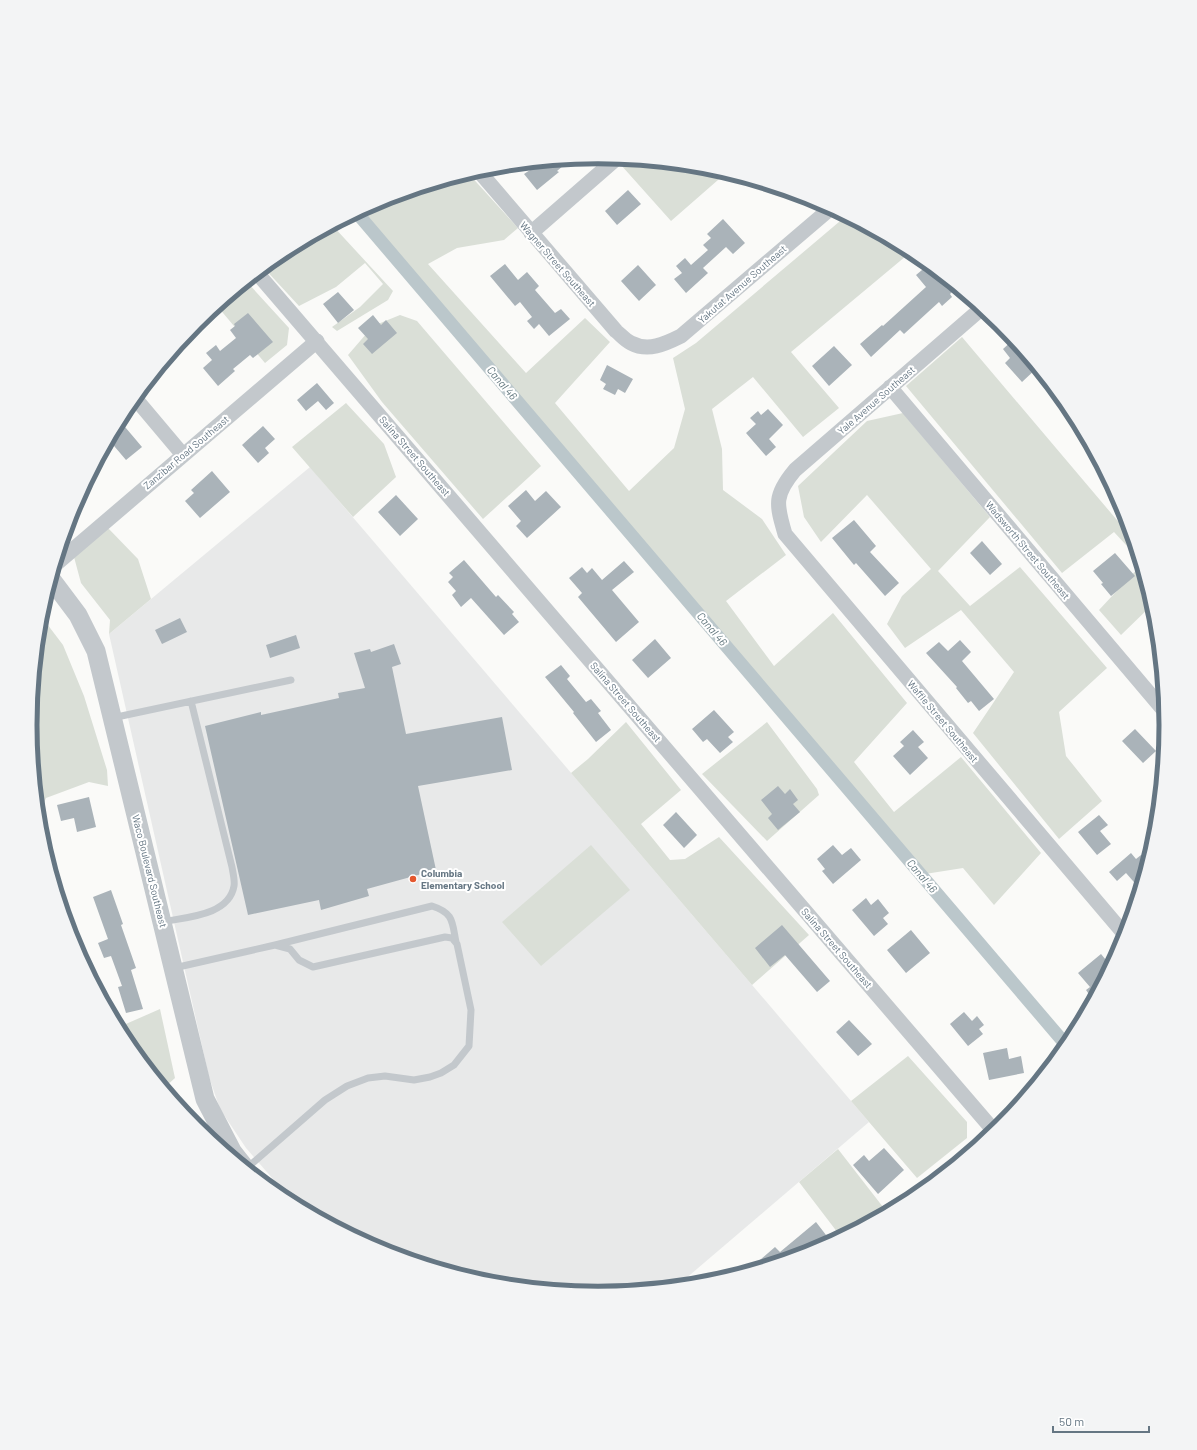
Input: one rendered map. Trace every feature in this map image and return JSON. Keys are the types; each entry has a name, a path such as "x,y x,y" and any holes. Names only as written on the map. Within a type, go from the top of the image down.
{"street":[{"path":"530,233 610,164"},
{"name":"Wagner Street Southeast","path":"483,176 530,233 616,331 631,343 646,347"},
{"name":"Yakutat Avenue Southeast","path":"646,347 663,346 681,336 826,212"},
{"name":"Salina Street Southeast","path":"261,277 991,1127"},
{"name":"Yale Avenue Southeast","path":"778,498 783,484 795,470 978,311"},
{"name":"Zanzibar Road Southeast","path":"63,558 317,342"},
{"name":"Wadsworth Street Southeast","path":"890,388 1159,705"},
{"path":"139,403 183,455"},
{"name":"Waffle Street Southeast","path":"778,498 779,515 786,534 1121,930"},
{"name":"Waco Boulevard Southeast","path":"55,583 78,615 96,651 206,1099 231,1150"}],"lane":[{"path":"112,718 291,680"},
{"path":"162,922 215,910 224,904 230,897 234,886 232,868 192,701"},
{"path":"173,968 275,945 432,906 442,909 451,917 471,1010 469,1046 454,1065 430,1078 414,1080 385,1076 368,1078 347,1086 325,1100 251,1165"},
{"path":"275,945 290,949 299,960 313,967 445,938 452,938 457,944"}],"shaded area":[{"path":"621,165 672,168 721,177 671,221"},
{"path":"473,178 518,228 504,240 457,248 428,264 526,373 585,318 610,342 555,403 629,491 674,448 685,409 673,358 696,343 842,219 906,256 791,352 839,408 803,437 753,377 712,409 722,449 723,490 762,519 786,555 726,601 774,666 833,613 907,703 854,762 894,812 961,757 1041,853 994,905 963,868 925,874 364,215 418,193"},
{"path":"336,229 393,291 388,300 337,331 332,327 360,307 383,284 365,263 336,287 299,306 268,272 287,258"},
{"path":"250,285 289,328 287,345 265,363 220,310"},
{"path":"400,315 417,321 541,466 483,519 382,402 348,355 373,326"},
{"path":"962,337 1124,528 1132,551 1114,532 1062,573 906,386"},
{"path":"346,403 384,444 396,477 353,517 292,447"},
{"path":"903,413 990,517 938,571 970,606 1020,567 1107,668 1059,712 1066,756 1102,801 1059,839 973,733 1014,672 961,610 905,648 887,624 902,596 931,569 867,495 821,542 804,517 798,486 867,421"},
{"name":"Columbia Elementary School","path":"310,467 869,1122 684,1280 672,1282 635,1285 562,1285 525,1282 489,1276 418,1257 384,1244 350,1229 287,1192 280,1187 246,1148 220,1109 209,1077 109,634"},
{"path":"107,527 138,559 151,599 109,634 110,620 81,583 74,557"},
{"path":"1137,569 1148,609 1121,635 1099,610"},
{"path":"47,623 63,645 84,696 107,770 108,786 89,782 46,798 43,805 38,762 37,725 38,688"},
{"path":"626,722 681,790 641,824 670,860 685,859 719,837 809,935 752,985 571,773 588,759"},
{"path":"767,722 817,789 819,795 767,841 702,774"},
{"path":"591,845 630,890 541,966 502,922"},
{"path":"160,1009 175,1078 168,1085 153,1067 124,1025"},
{"path":"908,1056 967,1122 967,1138 917,1178 851,1101"},
{"path":"838,1149 883,1207 879,1211 838,1233 799,1182"}],"building":[{"path":"564,165 557,171 559,172 537,190 524,174 533,168"},
{"path":"628,190 641,204 617,225 605,211"},
{"path":"723,219 745,243 733,254 726,247 703,268 708,273 686,293 674,279 682,273 676,266 685,258 691,265 708,250 703,245 711,238 707,234"},
{"path":"505,264 518,280 527,272 539,286 535,290 555,313 561,309 570,319 549,336 539,324 534,329 527,321 532,317 520,302 515,306 490,276"},
{"path":"638,265 656,285 639,301 621,281"},
{"path":"924,268 953,291 950,294 952,297 942,306 939,302 904,334 900,330 871,357 860,344 882,325 883,326 926,287 916,275"},
{"path":"338,292 354,310 338,323 323,304"},
{"path":"248,313 273,342 253,358 250,355 233,369 235,371 218,386 203,368 212,360 206,353 216,345 220,351 236,338 230,330 235,326 234,324"},
{"path":"373,315 381,325 386,320 397,333 372,354 363,344 368,339 358,328"},
{"path":"1010,343 1034,371 1022,382 1005,363 1010,358 1003,349"},
{"path":"834,346 852,365 829,386 812,366"},
{"path":"607,365 633,379 625,393 618,389 615,395 603,389 606,384 600,380"},
{"path":"317,383 334,403 326,410 318,401 306,411 297,400"},
{"path":"768,409 783,425 769,439 776,447 766,456 746,433 756,424 750,418 758,411 761,415"},
{"path":"124,426 142,447 126,460 112,444"},
{"path":"263,426 275,439 265,448 269,453 258,463 242,445"},
{"path":"212,471 230,492 200,518 185,501 194,493 191,490"},
{"path":"526,490 535,501 546,491 561,507 527,538 516,526 521,521 508,506"},
{"path":"396,495 418,519 400,536 378,512"},
{"path":"854,520 876,546 870,552 899,583 885,596 856,563 854,565 832,538"},
{"path":"982,541 1002,564 990,575 970,553"},
{"path":"1115,553 1135,576 1111,596 1093,571"},
{"path":"464,560 496,597 498,595 514,612 512,614 519,622 504,635 471,598 461,607 452,595 456,591 448,582 453,577 449,573"},
{"path":"624,561 634,572 612,590 639,622 616,642 578,597 582,593 569,578 582,567 587,573 592,568 602,580"},
{"path":"180,618 187,632 162,644 155,630"},
{"path":"296,635 300,648 270,658 266,645"},
{"path":"655,639 671,658 648,678 632,660"},
{"path":"960,640 971,652 962,661 994,699 979,711 971,701 968,703 956,688 957,687 926,653 939,642 948,651"},
{"path":"394,644 401,664 392,667 406,734 502,717 512,770 418,786 436,870 367,889 369,896 321,910 319,900 248,915 205,726 261,712 261,715 339,698 338,693 365,688 354,653 370,649 371,652"},
{"path":"561,665 570,676 567,679 586,702 591,699 601,711 598,713 611,730 596,742 573,713 574,712 545,677"},
{"path":"714,710 734,732 728,737 733,742 720,753 707,739 703,742 692,729"},
{"path":"1135,729 1156,751 1143,763 1122,741"},
{"path":"913,730 924,742 918,747 928,758 910,775 893,756 904,746 900,742"},
{"path":"778,786 785,794 790,789 798,800 793,804 800,812 778,830 768,818 772,814 761,800"},
{"path":"89,797 96,827 77,832 74,818 61,821 57,805"},
{"path":"676,812 697,835 684,848 663,825"},
{"path":"1099,815 1108,825 1100,831 1111,844 1097,855 1078,832"},
{"path":"833,845 842,855 851,848 861,860 833,884 822,871 825,869 817,859"},
{"path":"1131,853 1136,859 1141,855 1144,858 1136,885 1126,873 1117,881 1109,872"},
{"path":"111,890 136,968 131,970 143,1009 126,1013 118,987 122,986 111,956 104,958 98,943 108,939 93,897"},
{"path":"866,898 871,905 878,899 889,913 883,918 888,924 874,936 852,910"},
{"path":"782,925 830,981 817,992 785,955 770,967 755,948"},
{"path":"911,930 930,953 906,973 887,950"},
{"path":"1101,954 1107,961 1090,996 1086,990 1090,987 1078,973"},
{"path":"964,1012 972,1021 977,1016 984,1025 979,1029 983,1034 968,1046 950,1024"},
{"path":"849,1020 872,1044 858,1056 836,1032"},
{"path":"1007,1048 1009,1059 1021,1056 1024,1073 989,1080 983,1053"},
{"path":"884,1148 904,1170 878,1194 853,1165 864,1155 869,1161"},
{"path":"816,1222 826,1235 819,1241 813,1244 779,1257 756,1264 775,1247 780,1252"}],"waterway":[{"name":"Canal 46","path":"360,217 1062,1041"}],"place":[{"name":"Columbia Elementary School","path":"413,879"}]}
